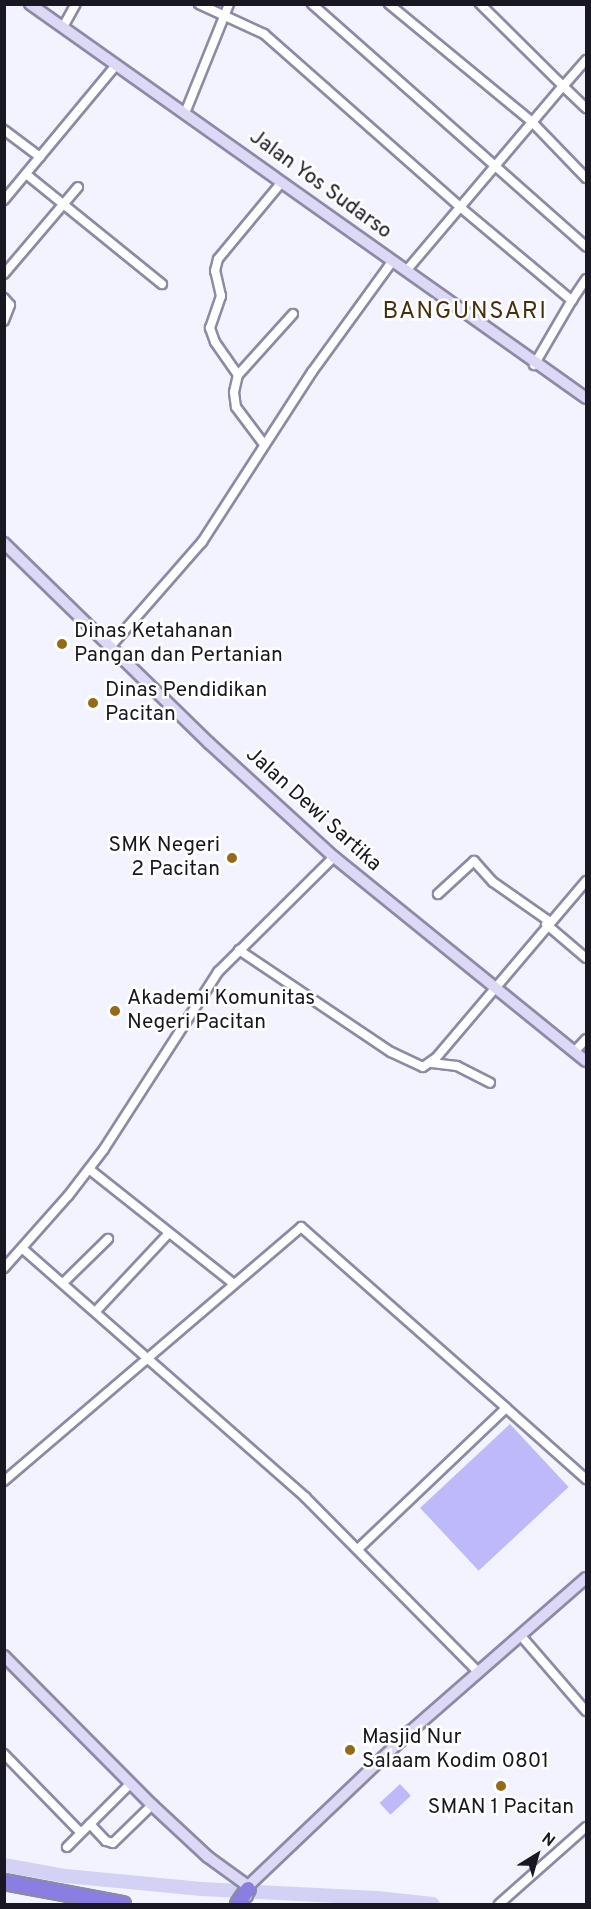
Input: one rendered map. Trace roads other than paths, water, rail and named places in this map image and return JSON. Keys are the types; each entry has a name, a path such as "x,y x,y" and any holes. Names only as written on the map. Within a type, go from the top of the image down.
{"highway":[{"path":"4,1882 123,1905"}],"main road":[{"name":"Jalan Yos Sudarso","path":"30,4 534,364 586,398"},
{"name":"Jalan Dewi Sartika","path":"4,543 110,647 334,857 586,1061"},
{"path":"4,1656 130,1784 247,1895 411,1731 586,1578"}],"street":[{"path":"63,27 76,4"},
{"path":"199,4 226,15 272,40 460,207 572,300"},
{"path":"185,113 229,4"},
{"path":"312,4 586,246"},
{"path":"388,4 532,122 586,178"},
{"path":"480,4 586,108"},
{"path":"406,271 586,60"},
{"path":"4,200 116,65"},
{"path":"4,130 40,157"},
{"path":"26,174 162,284"},
{"path":"238,375 215,342 210,328 221,296 216,265 282,182"},
{"path":"4,274 78,187"},
{"path":"110,647 202,542 264,444 392,262"},
{"path":"534,364 586,279"},
{"path":"4,298 10,306 4,321"},
{"path":"264,444 236,407 234,392 238,375 293,314"},
{"path":"4,1268 23,1249 89,1169 198,999 239,950 334,857"},
{"path":"438,894 474,861 493,882 548,923 586,958"},
{"path":"432,1063 493,988 586,881"},
{"path":"239,950 391,1052 423,1066 432,1063 457,1066 490,1083"},
{"path":"575,1051 586,1039"},
{"path":"89,1169 232,1283"},
{"path":"4,1481 147,1355 301,1227 586,1479"},
{"path":"96,1311 169,1233"},
{"path":"63,1283 108,1239"},
{"path":"23,1249 147,1355 358,1549 479,1672"},
{"path":"358,1549 506,1408"},
{"path":"521,1636 586,1711"},
{"path":"4,1754 81,1833"},
{"path":"67,1847 130,1784"},
{"path":"90,1824 106,1841 113,1843 152,1805"},
{"path":"499,1905 586,1827"}],"waterway":[{"path":"4,1865 66,1876 201,1889 377,1898 433,1904"}],"place":[{"name":"Dinas Ketahanan Pangan dan Pertanian","path":"62,644"},
{"name":"Dinas Pendidikan Pacitan","path":"93,703"},
{"name":"SMK Negeri 2 Pacitan","path":"232,858"},
{"name":"Akademi Komunitas Negeri Pacitan","path":"115,1011"},
{"name":"Masjid Nur Salaam Kodim 0801","path":"350,1750"},
{"name":"SMAN 1 Pacitan","path":"501,1786"}],"district":[{"name":"BANGUNSARI","path":"465,313"}]}
